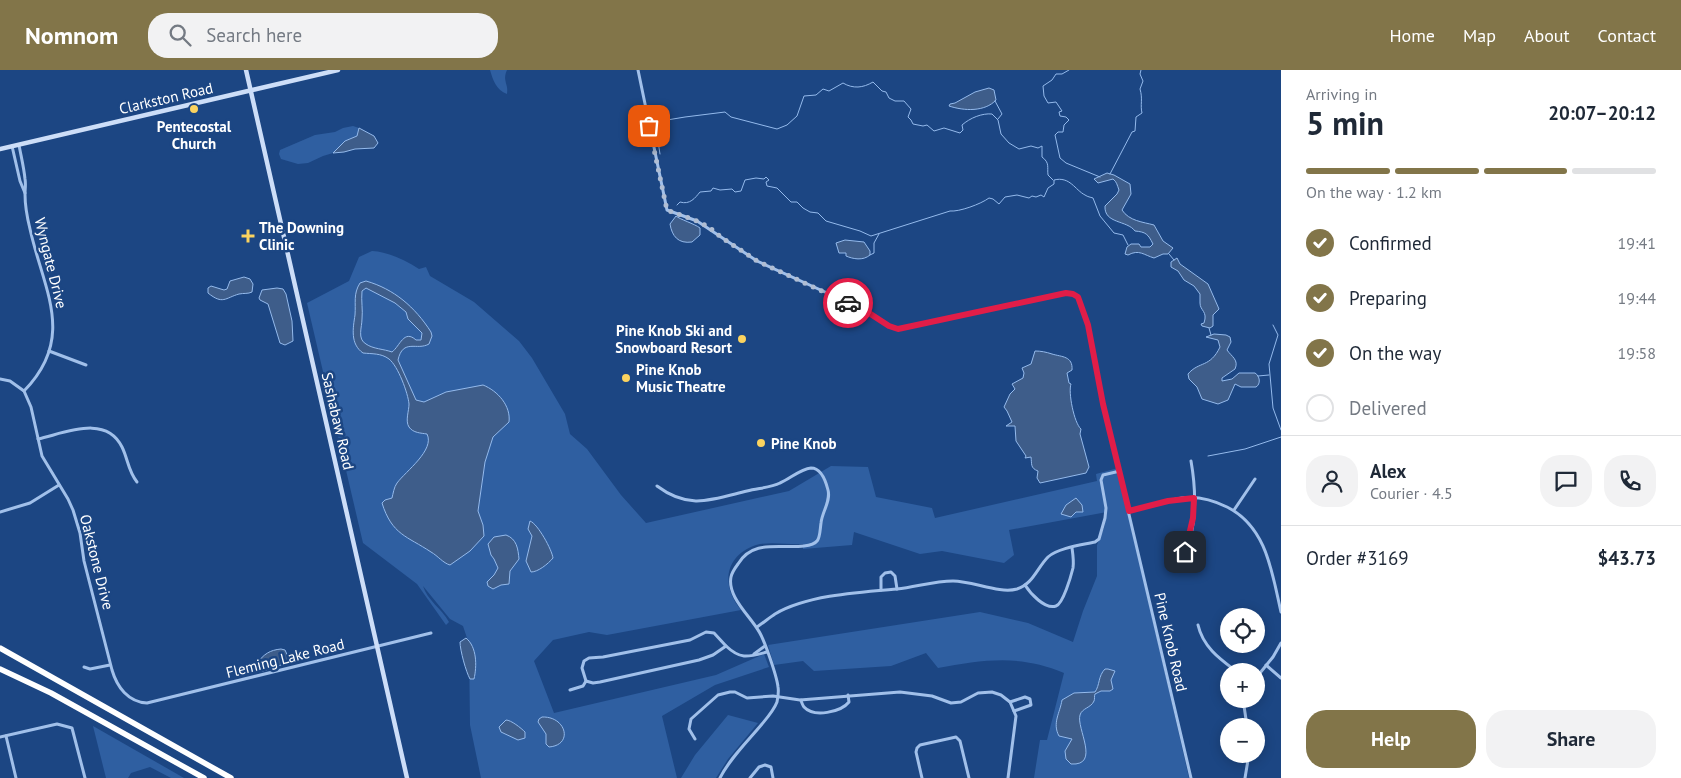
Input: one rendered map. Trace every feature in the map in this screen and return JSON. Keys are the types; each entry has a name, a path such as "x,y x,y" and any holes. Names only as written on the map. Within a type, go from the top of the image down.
{"highway":[{"path":"0,648 231,778"},
{"path":"0,668 38,686 204,778"},
{"path":"211,766 236,778"}],"main road":[{"name":"Sashabaw Road","path":"246,70 407,778"},
{"name":"Clarkston Road","path":"0,149 338,70"}],"street":[{"name":"Pine Knob Road","path":"638,70 667,210 709,227 757,261 847,302 889,326 898,329 1066,293 1078,297 1088,325 1103,404 1191,778"},
{"name":"Wyngate Drive","path":"19,145 26,180 25,193 30,231 52,311 53,331 49,351 37,376 24,390"},
{"name":"Wyngate Drive","path":"12,146 20,181 25,193"},
{"path":"49,351 86,366"},
{"path":"0,379 10,381 24,390"},
{"name":"Oakstone Drive","path":"24,390 31,407 42,456 68,499 77,521 84,562 116,684 127,696 143,702"},
{"path":"38,439 86,428 104,430 111,433 119,442 129,471 137,482"},
{"path":"1182,557 1190,534 1194,498 1191,460"},
{"path":"657,486 666,493 682,500 705,501 779,484 808,469 816,469 820,472 828,489 829,497 822,516 820,538 817,542 802,546 756,548 740,560 732,574 730,582 734,593 757,627 765,646 778,687 778,697 769,716 720,778"},
{"path":"757,627 775,614 798,604 849,593 897,589 942,581 962,581 1011,590 1025,585 1035,576 1048,558 1058,552 1095,542 1099,538 1106,518 1101,480 1103,475 1120,471"},
{"path":"1234,510 1255,479"},
{"path":"0,512 36,500 59,485"},
{"path":"1129,511 1168,501 1194,498 1217,502 1234,510 1246,520 1262,540 1281,612"},
{"path":"1025,585 1037,600 1053,607 1057,606 1061,601 1072,568 1072,548"},
{"path":"881,590 881,577 885,573 891,572 895,576 897,589"},
{"path":"1198,626 1200,634 1209,648 1227,663"},
{"path":"586,681 582,664 589,658 690,640 706,632 714,633 739,656 745,657 767,652"},
{"name":"Fleming Lake Road","path":"143,702 163,699 431,633"},
{"path":"1281,643 1266,665 1281,678"},
{"path":"586,681 600,682 699,660 713,655 726,646"},
{"path":"754,655 756,651 765,646"},
{"path":"84,668 90,669 110,665"},
{"path":"570,690 583,686 586,681"},
{"path":"695,739 689,729 692,719 718,695 735,692 747,698 778,697 801,700 900,692 932,696 943,701 956,703 978,692 985,691 1001,694 1010,702 1014,711 1016,724 1008,778"},
{"path":"801,700 807,709 828,712 846,706 849,702 848,695"},
{"path":"1010,702 1025,697 1030,699 1031,705 1029,707 1014,711"},
{"path":"0,737 57,724 72,728 85,778"},
{"path":"6,736 16,778"},
{"path":"922,778 916,748 920,745 956,737 960,742 969,778"},
{"path":"1245,778 1248,763"},
{"path":"750,778 759,767 765,764 771,767 773,778"}],"shaded area":[{"path":"490,70 507,70 505,77 507,94 498,87"},
{"path":"989,88 994,90 996,100 986,107 961,109 949,106 975,92"},
{"path":"353,126 359,128 357,136 345,141 333,153 308,163 298,164 281,159 280,150 315,135 335,132"},
{"path":"359,128 374,136 378,143 374,148 333,153 345,141 357,136"},
{"path":"1107,173 1130,184 1131,194 1122,210 1132,219 1154,225 1163,241 1173,248 1168,254 1154,258 1141,253 1125,254 1127,247 1131,244 1150,247 1153,244 1146,234 1135,231 1108,216 1105,206 1119,190 1113,179 1098,183 1094,179"},
{"path":"676,216 700,228 700,235 692,242 683,242 676,238 670,224"},
{"path":"845,240 864,242 870,251 870,255 858,259 846,256 846,253 839,253 836,243"},
{"path":"372,251 397,257 419,269 426,267 430,276 474,302 519,341 532,358 565,414 570,434 587,449 621,495 646,523 789,491 831,466 868,467 876,497 932,508 935,518 1097,481 1096,474 1118,468 1189,778 1034,778 1040,740 1047,740 1064,673 1048,667 1032,663 1001,660 938,668 926,653 891,666 814,671 803,661 774,665 768,645 980,612 1028,623 1073,642 1097,576 1097,545 1104,528 1107,512 1009,530 1014,555 1004,563 942,551 920,554 854,532 852,545 803,549 803,544 768,543 756,545 737,556 729,573 730,591 741,610 607,635 589,632 553,640 534,661 554,713 716,675 764,654 769,667 715,685 662,716 677,778 481,778 470,725 469,644 463,626 450,619 423,586 428,596 449,622 446,625 417,584 363,543 307,303 349,281 359,257"},
{"path":"1177,258 1180,264 1208,284 1219,309 1213,315 1213,326 1210,328 1201,324 1204,323 1205,316 1200,306 1200,294 1194,286 1184,280 1178,271 1171,267 1171,262"},
{"path":"244,277 250,279 253,284 252,292 221,300 208,293 208,288 211,286 224,290 227,289 230,281"},
{"path":"366,281 376,284 395,294 411,307 431,332 432,336 429,344 403,349 398,360 416,400 424,402 446,392 483,385 498,395 508,410 509,422 493,437 485,462 478,511 483,525 484,536 470,551 450,565 401,534 386,514 382,503 392,498 396,485 423,453 427,447 428,440 427,434 415,432 408,425 408,399 396,367 389,359 383,356 363,353 356,345 353,330 355,299 360,283","holes":["366,288 395,303 406,312 408,319 422,333 421,340 408,336 405,337 392,352 372,347 363,342 361,336 362,291"]},
{"path":"283,289 286,294 292,321 293,341 285,345 280,343 268,304 259,298 262,290"},
{"path":"1214,334 1230,337 1231,342 1227,350 1236,363 1235,369 1222,378 1222,381 1232,379 1239,373 1255,373 1259,380 1259,384 1256,387 1241,387 1235,384 1228,400 1218,404 1202,399 1197,387 1189,379 1188,374 1216,354 1220,347 1218,340 1206,337"},
{"path":"1035,351 1063,357 1071,362 1072,370 1067,373 1069,383 1071,384 1072,407 1078,426 1081,429 1080,434 1089,467 1086,473 1040,483 1037,478 1038,471 1033,467 1031,457 1025,458 1026,456 1016,441 1015,426 1006,426 1012,422 1004,407 1010,394 1015,389 1012,384 1023,378 1022,368 1031,364"},
{"path":"1076,498 1082,505 1083,512 1076,512 1071,517 1061,514 1066,505"},
{"path":"530,521 537,527 544,538 553,558 537,571 531,572 526,561 532,536 528,529"},
{"path":"506,535 515,542 519,559 510,571 509,584 493,589 488,586 487,582 498,568 488,544 494,537"},
{"path":"466,638 472,646 475,657 474,679 470,679 468,676 461,650 460,642"},
{"path":"285,650 289,659 287,663 258,671 257,663 262,657 270,651"},
{"path":"1105,669 1115,671 1111,680 1113,689 1095,694 1093,703 1081,713 1080,721 1086,753 1080,763 1071,764 1066,759 1065,751 1072,739 1059,736 1056,727 1062,700 1074,693 1095,692 1103,672"},
{"path":"728,715 758,723 728,759 716,778 681,778 695,755"},
{"path":"542,717 557,721 564,731 562,741 557,745 549,747 546,744 546,734 538,722"},
{"path":"506,720 519,726 525,732 525,738 518,740 501,732 499,727"},
{"path":"93,726 184,778 171,778 150,767 131,773 128,778 106,778"}],"waterway":[{"path":"1069,70 1062,74 1056,74 1052,80 1043,86 1044,96 1048,103 1056,102 1062,111 1059,112 1060,116 1066,117 1069,120 1064,125 1063,132 1058,132 1055,135 1060,158 1066,163 1100,177"},
{"path":"1110,174 1132,132 1135,131 1136,117 1142,113 1140,89 1143,81 1140,74 1141,70"},
{"path":"660,154 655,122 725,112 731,117 777,129 787,125 797,116 804,96 816,95 823,89 829,91 843,83 858,87 866,86 873,82 882,91 886,92 889,98 895,101 904,101 911,109 908,117 913,124 927,125 934,131 944,128 960,133 963,130 962,125 969,120 976,116 992,114 998,120 1001,134 1009,143 1019,149 1042,146 1042,157 1047,163 1048,175 1053,180"},
{"path":"995,101 1002,114 998,119"},
{"path":"677,205 680,202 689,202 700,192 711,191 713,188 720,190 732,189 735,192 741,191 745,180 764,179 766,177 769,180 766,182 767,186 777,188 791,202 797,202 810,212 818,213 826,221 871,236 950,211 970,207 989,198 999,204 1005,197 1017,195 1029,198 1041,195 1044,197 1048,188 1054,184 1054,180 1060,179 1072,184 1081,193 1093,198 1100,216 1114,233 1123,235 1128,245"},
{"path":"870,255 874,253 874,243 879,234"},
{"path":"1169,254 1174,260"},
{"path":"1273,325 1278,335 1269,364 1273,408 1281,430"},
{"path":"1209,328 1211,335"},
{"path":"1258,376 1269,375"},
{"path":"1208,456 1245,449 1281,437"}],"way so far":[{"path":"649,126 667,210 709,227 757,261 848,303"}],"place":[{"name":"Pentecostal Church","path":"194,109"},
{"name":"The Downing Clinic","path":"248,236"},
{"name":"Pine Knob Ski and Snowboard Resort","path":"742,339"},
{"name":"Pine Knob Music Theatre","path":"626,378"},
{"name":"Pine Knob","path":"761,443"}],"route":[{"path":"848,303 869,313 889,326 904,329 1066,293 1078,297 1082,303 1088,325 1103,404 1129,511 1182,498 1194,498 1193,518 1185,552"}]}
